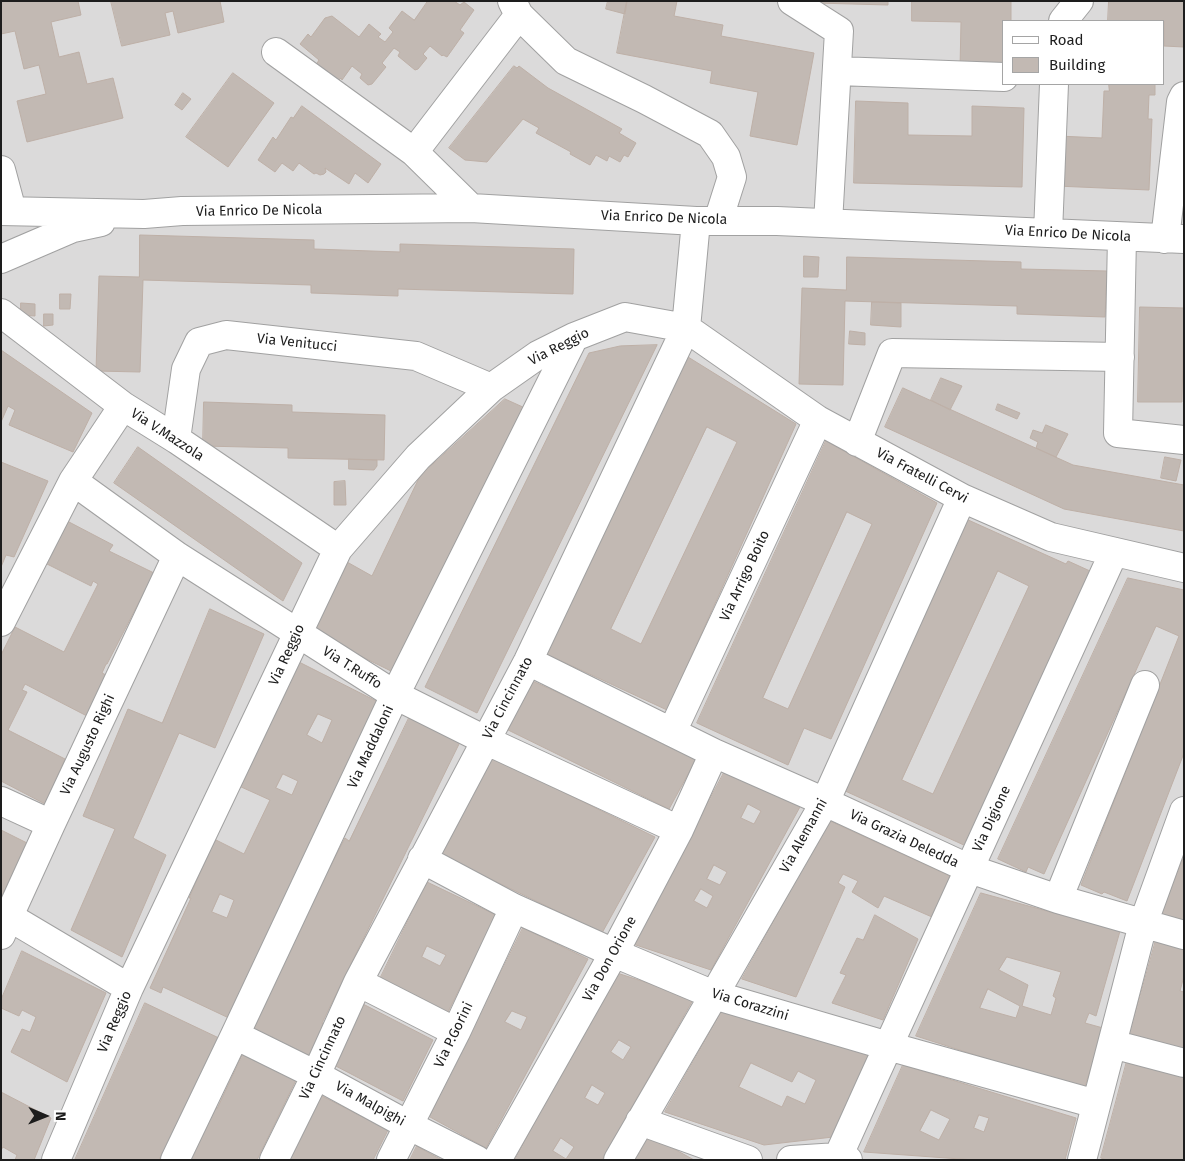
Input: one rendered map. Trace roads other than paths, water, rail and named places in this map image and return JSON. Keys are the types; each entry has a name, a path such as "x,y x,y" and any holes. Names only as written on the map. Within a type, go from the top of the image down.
{"street":[{"path":"792,1 839,31 828,223"},
{"path":"414,152 515,8"},
{"name":"Via Cincinnato","path":"274,1160 316,1075 358,982 528,661 686,328 707,221 732,177 726,157 710,134 566,61 515,8"},
{"path":"276,52 414,152 471,208"},
{"path":"836,72 1002,77"},
{"path":"1048,233 1054,85"},
{"path":"1174,239 1180,102 1184,96"},
{"path":"1,170 7,211"},
{"name":"Via Enrico De Nicola","path":"7,211 144,214 182,211 471,208 707,221 777,221 1174,239"},
{"name":"Via Enrico De Nicola","path":"1,259 73,228 144,214"},
{"path":"1122,237 1118,433 1184,440"},
{"name":"Via V.Mazzola","path":"1,314 123,406 176,439 338,549"},
{"name":"Via Reggio","path":"56,1160 129,988 338,549 418,457 491,388 538,355 574,337 625,318 686,328"},
{"name":"Via Fratelli Cervi","path":"686,328 818,420 962,498 1051,537 1184,568"},
{"name":"Via Venitucci","path":"176,439 186,369 199,342 226,335 416,356 491,388"},
{"name":"Via Maddaloni","path":"175,1160 395,695 574,337"},
{"path":"857,442 892,353 1120,357"},
{"path":"1,622 73,481 123,406"},
{"name":"Via Arrigo Boito","path":"672,732 818,420"},
{"name":"Via T.Ruffo","path":"73,481 177,556 395,695 486,740 679,830"},
{"name":"Via Alemanni","path":"618,1160 825,802 962,498"},
{"name":"Via Digione","path":"841,1159 870,1086 1114,552"},
{"name":"Via Augusto Righi","path":"4,921 177,556"},
{"name":"Via Grazia Deledda","path":"528,661 714,753 970,869 1058,900 1184,935"},
{"path":"1058,900 1145,685"},
{"name":"Via Don Orione","path":"497,1160 614,953 679,830 714,753"},
{"path":"1,801 51,824"},
{"path":"1082,1160 1143,924 1184,812"},
{"name":"Via Corazzini","path":"422,860 514,908 714,995 1096,1104"},
{"name":"Via P.Gorini","path":"391,1160 456,1032 514,908"},
{"path":"4,921 129,988"},
{"path":"358,982 456,1032"},
{"name":"Via Malpighi","path":"235,1035 316,1075 477,1160"},
{"path":"1112,1044 1184,1063"},
{"path":"640,1121 748,1160"},
{"path":"791,1160 841,1159"}]}
